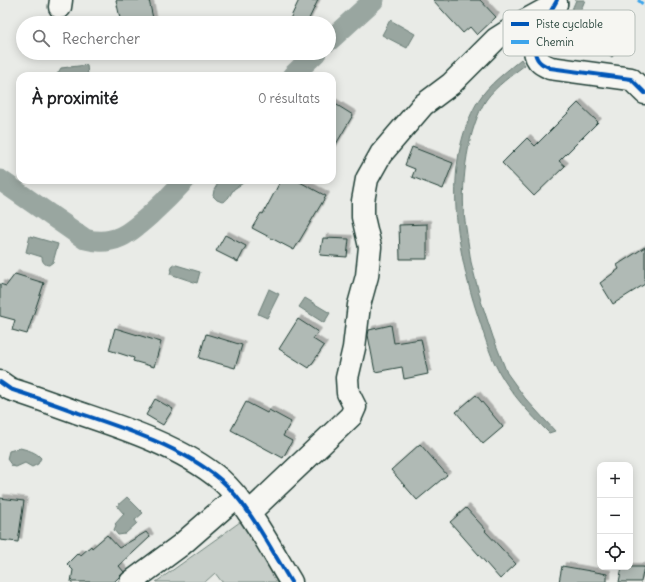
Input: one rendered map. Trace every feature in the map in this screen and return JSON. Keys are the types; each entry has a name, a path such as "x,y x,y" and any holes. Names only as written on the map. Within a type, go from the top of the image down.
{"street":[{"path":"543,10 556,2"},
{"path":"130,582 181,545 242,505 351,416 355,407 348,393 347,378 354,348 359,305 367,276 370,247 363,217 363,201 367,179 381,154 423,105 451,84 496,39 503,35"},
{"path":"537,56 540,62 550,68 631,79 645,93"},
{"path":"0,382 10,389 121,427 191,459 221,480 242,505 291,582"}],"shaded area":[{"path":"576,0 585,0 581,10 572,10"},
{"path":"390,20 415,34 407,48 382,35"},
{"path":"521,59 525,65 494,90 480,111 470,139 465,171 463,201 471,262 481,301 493,337 507,373 525,398 555,431 549,433 515,395 498,370 486,340 472,296 459,240 456,210 456,181 459,153 466,126 482,95 498,78"},
{"path":"87,65 88,72 58,72 61,68"},
{"path":"218,184 242,184 234,189 228,198 222,202 213,196 214,190"},
{"path":"30,236 58,244 53,262 49,265 45,264 42,257 26,252"},
{"path":"173,264 200,272 197,283 170,274"},
{"path":"269,289 279,294 267,318 258,314"},
{"path":"305,298 330,313 324,323 299,307"},
{"path":"20,448 37,454 41,458 38,464 32,467 25,463 16,467 12,466 7,459 9,451"},
{"path":"127,497 143,513 135,520 137,523 125,534 118,535 114,530 115,524 124,514 117,506"},
{"path":"240,522 280,582 222,582 215,573 205,582 156,582"}],"building":[{"path":"116,0 149,0 152,16 119,16"},
{"path":"299,0 318,0 310,16 291,16"},
{"path":"433,0 480,0 496,17 477,35 470,27 463,33"},
{"path":"578,103 598,122 559,161 565,166 534,196 502,163 527,138 535,146"},
{"path":"336,104 353,115 336,144"},
{"path":"412,147 453,163 443,189 412,177 415,169 405,165"},
{"path":"279,184 304,184 326,196 294,250 252,228 261,213 263,214"},
{"path":"427,224 427,259 400,259 399,225"},
{"path":"225,235 246,246 238,262 216,251"},
{"path":"323,238 349,239 347,257 320,255"},
{"path":"645,247 645,284 613,304 600,283 619,269 617,265"},
{"path":"15,274 44,283 27,334 12,330 15,320 0,316 0,284 6,286"},
{"path":"298,319 318,332 313,339 324,346 309,368 279,349"},
{"path":"391,325 394,343 421,339 428,374 404,379 402,367 375,372 368,335 369,330"},
{"path":"115,328 161,342 154,367 133,361 134,358 109,350"},
{"path":"206,334 242,345 235,368 199,358"},
{"path":"476,395 503,427 483,444 456,412"},
{"path":"155,399 173,409 163,425 146,415"},
{"path":"246,402 267,413 269,410 291,422 283,436 292,441 283,458 231,430"},
{"path":"420,444 447,475 417,500 391,470"},
{"path":"0,498 24,501 18,542 0,540"},
{"path":"466,508 516,564 500,579 450,522"},
{"path":"146,532 150,537 119,566 124,572 114,582 71,582 73,570 67,564 78,553 81,555 107,535 119,548"},
{"path":"562,566 607,574 607,582 559,582"},
{"path":"633,567 644,567 641,582 619,582 621,570 633,570"}],"waterway":[{"path":"336,35 374,0"},
{"path":"296,72 309,60"},
{"path":"0,180 85,239 95,241 113,240 128,233 159,207 181,184"}],"marked path":[{"path":"638,0 645,6"}],"cycle path":[{"path":"551,10 557,0"},
{"path":"536,56 541,63 550,68 631,79 645,93"},
{"path":"0,382 10,389 133,432 171,448 206,468 221,480 241,502 259,528 291,582"}]}
